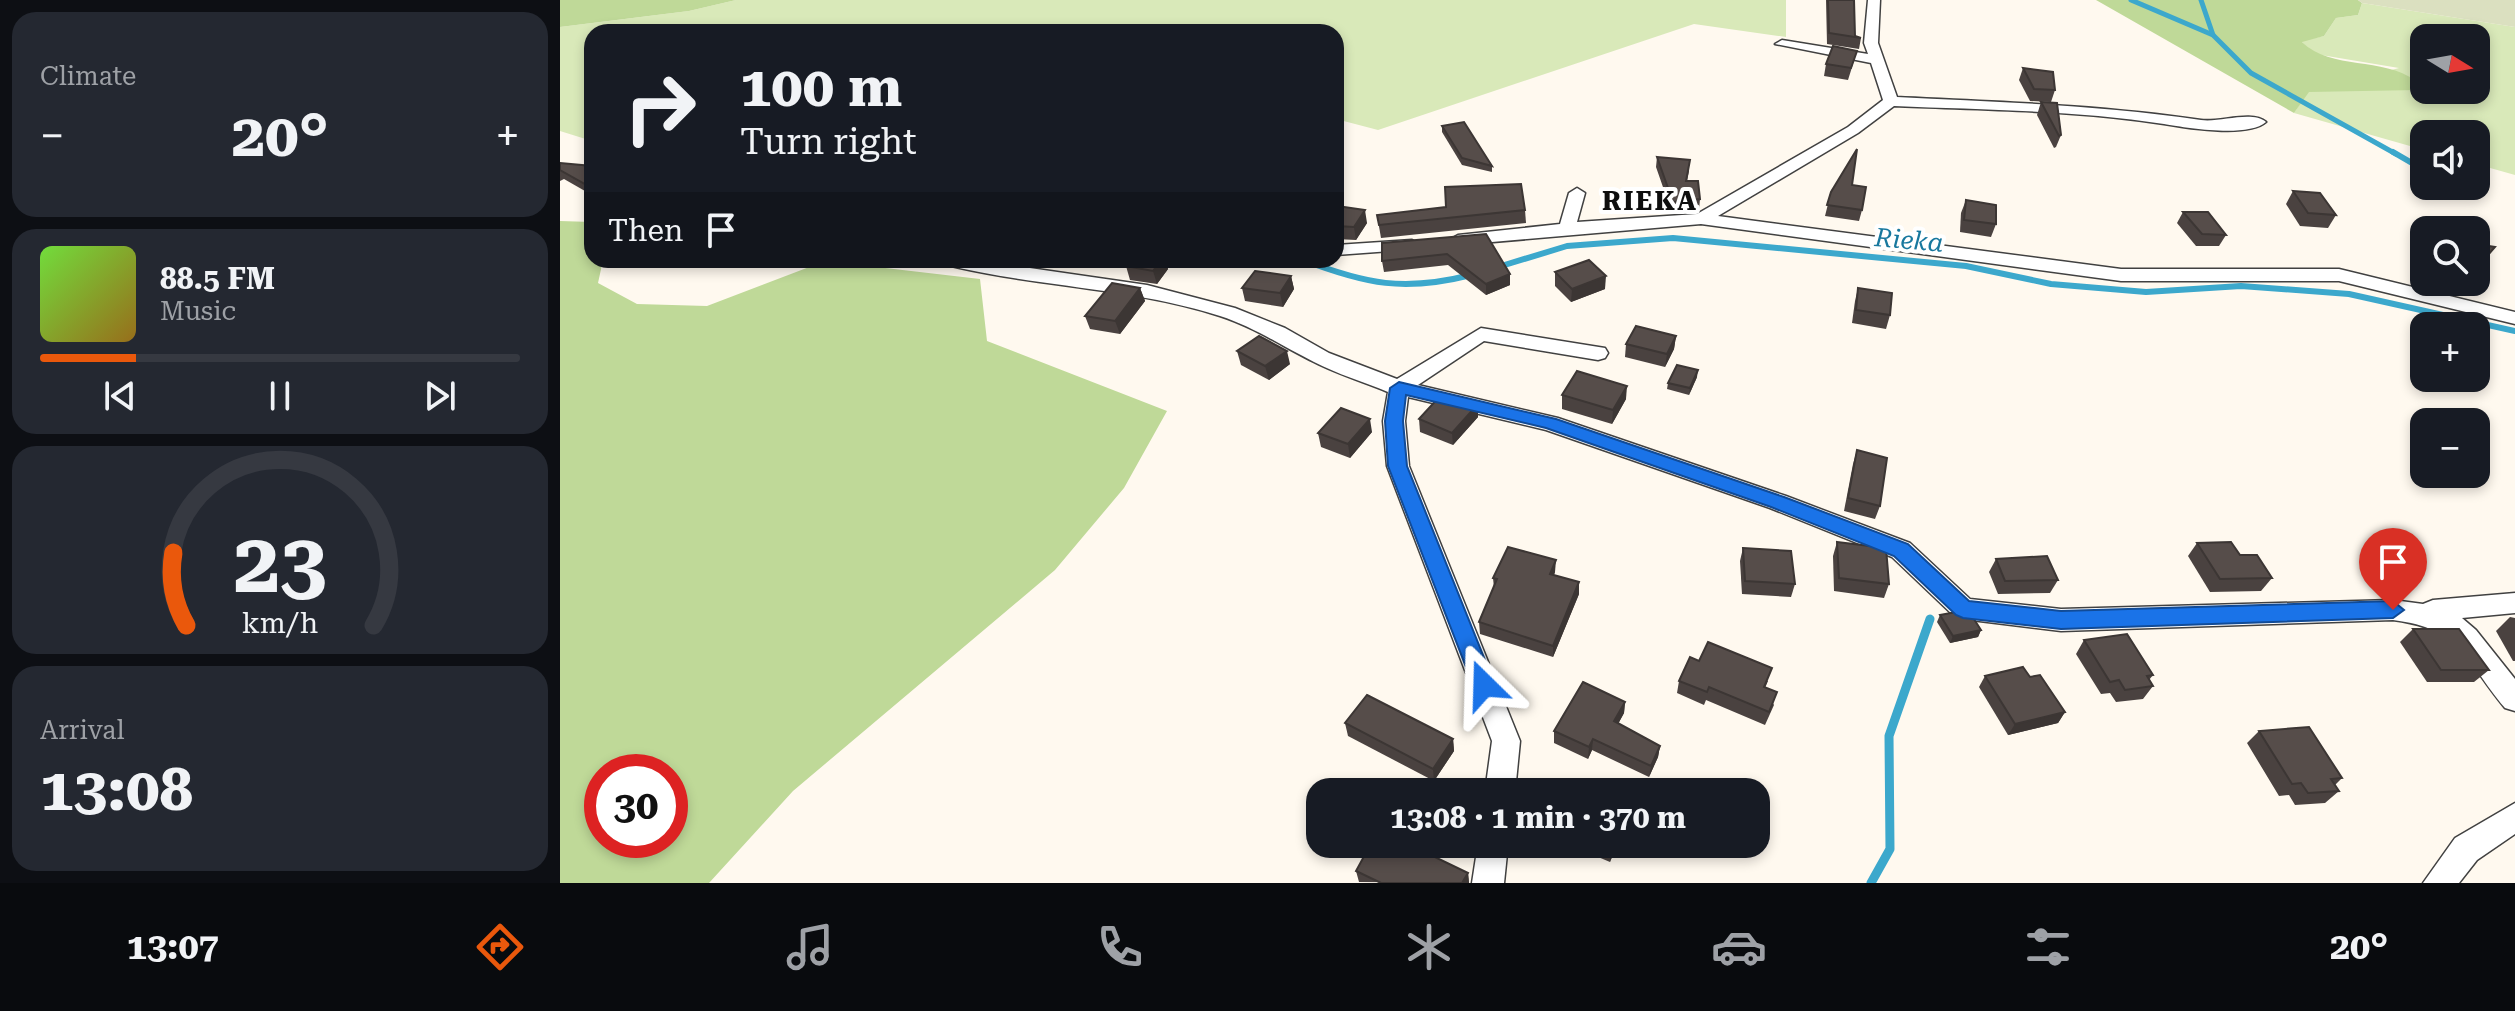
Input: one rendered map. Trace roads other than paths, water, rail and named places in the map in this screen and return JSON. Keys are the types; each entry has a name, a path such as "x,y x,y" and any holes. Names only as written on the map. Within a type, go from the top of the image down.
{"street":[{"path":"1874,0 1871,43 1891,101"},
{"path":"1782,44 1876,60"},
{"path":"1701,219 1840,138 1891,101 2116,112 2207,126 2258,122"},
{"path":"1567,228 1577,193"},
{"path":"1344,249 1701,219 2121,275 2339,275 2515,318"},
{"path":"997,268 1189,300 1278,332 1322,358 1399,388 1550,423 1778,502 1901,550 1963,609 2061,620 2407,611 2515,603"},
{"path":"1502,778 1506,741 1398,466 1394,421 1399,388 1481,334 1598,353"},
{"path":"2407,611 2452,621 2515,699"},
{"path":"2439,883 2466,849 2515,817"},
{"path":"1488,883 1491,858"}],"waterway":[{"path":"2131,0 2213,35"},
{"path":"2201,0 2213,35"},
{"path":"2213,35 2251,73 2396,154"},
{"path":"2393,152 2410,162"},
{"name":"Rieka","path":"1498,267 1567,246 1673,238 1966,266 2051,284 2146,292 2241,286 2349,294 2515,331"},
{"name":"Rieka","path":"1326,268 1366,280 1405,284 1471,275"},
{"path":"1871,883 1890,849 1889,736 1930,619"}],"district":[{"name":"RIEKA","path":"1650,201"}]}
